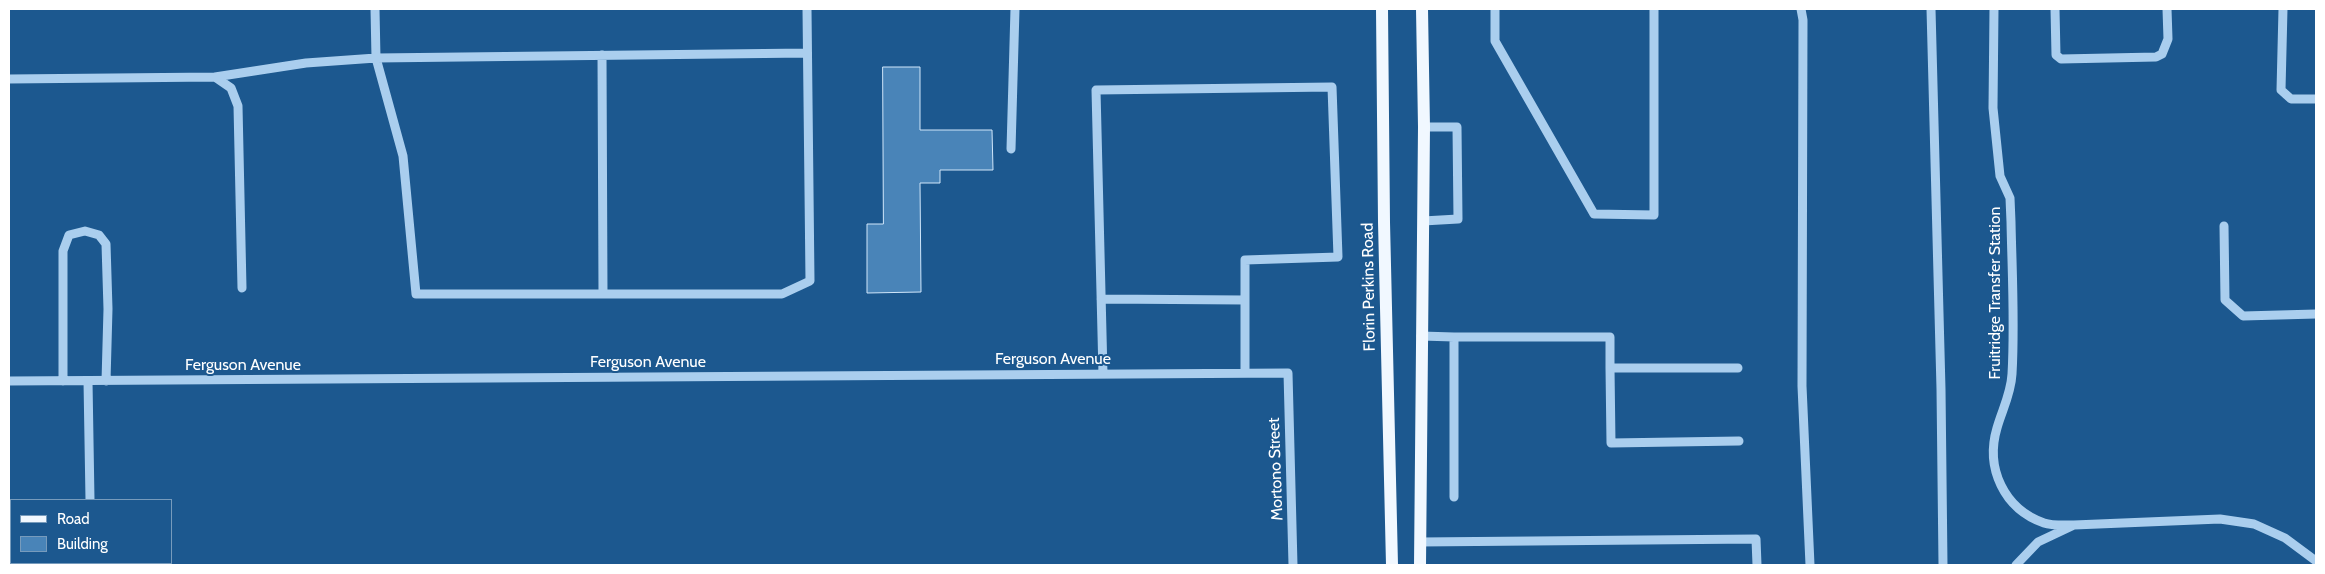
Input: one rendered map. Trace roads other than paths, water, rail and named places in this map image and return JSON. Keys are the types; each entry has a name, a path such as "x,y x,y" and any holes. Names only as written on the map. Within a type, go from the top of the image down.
{"main road":[{"name":"Florin Perkins Road","path":"1382,9 1384,222 1392,565"},
{"path":"1420,565 1424,127 1422,9"}],"street":[{"path":"374,9 376,58 403,156 416,294 782,294 810,281 806,9"},
{"path":"1010,149 1015,9"},
{"path":"1494,9 1495,40 1594,214 1629,215 1654,215 1654,9"},
{"path":"1801,9 1803,20 1802,386 1810,565"},
{"path":"1931,9 1941,389 1943,565"},
{"name":"Fruitridge Transfer Station","path":"1994,9 1993,108 2000,176 2010,198 2012,222 2012,375 2007,403 1997,429 1992,458 2000,487 2019,510 2045,523 2074,525 2220,518 2254,524 2286,538 2316,560"},
{"path":"2055,9 2056,55 2061,59 2156,57 2162,54 2168,38 2167,9"},
{"path":"2282,9 2281,90 2291,99 2316,99"},
{"path":"9,79 215,77 306,63 376,58 807,53"},
{"path":"602,56 603,294"},
{"path":"215,77 231,88 238,106 242,288"},
{"path":"1103,374 1096,90 1332,87 1338,258 1245,260 1246,373"},
{"path":"1423,221 1458,220 1458,127 1424,127"},
{"path":"2224,226 2225,300 2243,316 2316,314"},
{"path":"63,381 63,250 69,235 85,231 99,235 106,244 108,309 106,381"},
{"path":"1101,299 1245,300"},
{"path":"1421,336 1610,337 1611,443 1739,441"},
{"path":"1454,337 1454,497"},
{"path":"1610,368 1738,368"},
{"name":"Ferguson Avenue","path":"9,381 1288,373"},
{"name":"Mortono Street","path":"1288,373 1293,565"},
{"path":"88,381 90,499"},
{"name":"Fruitridge Transfer Station","path":"2016,565 2038,542 2074,525"},
{"path":"1420,542 1756,539 1757,565"}]}
